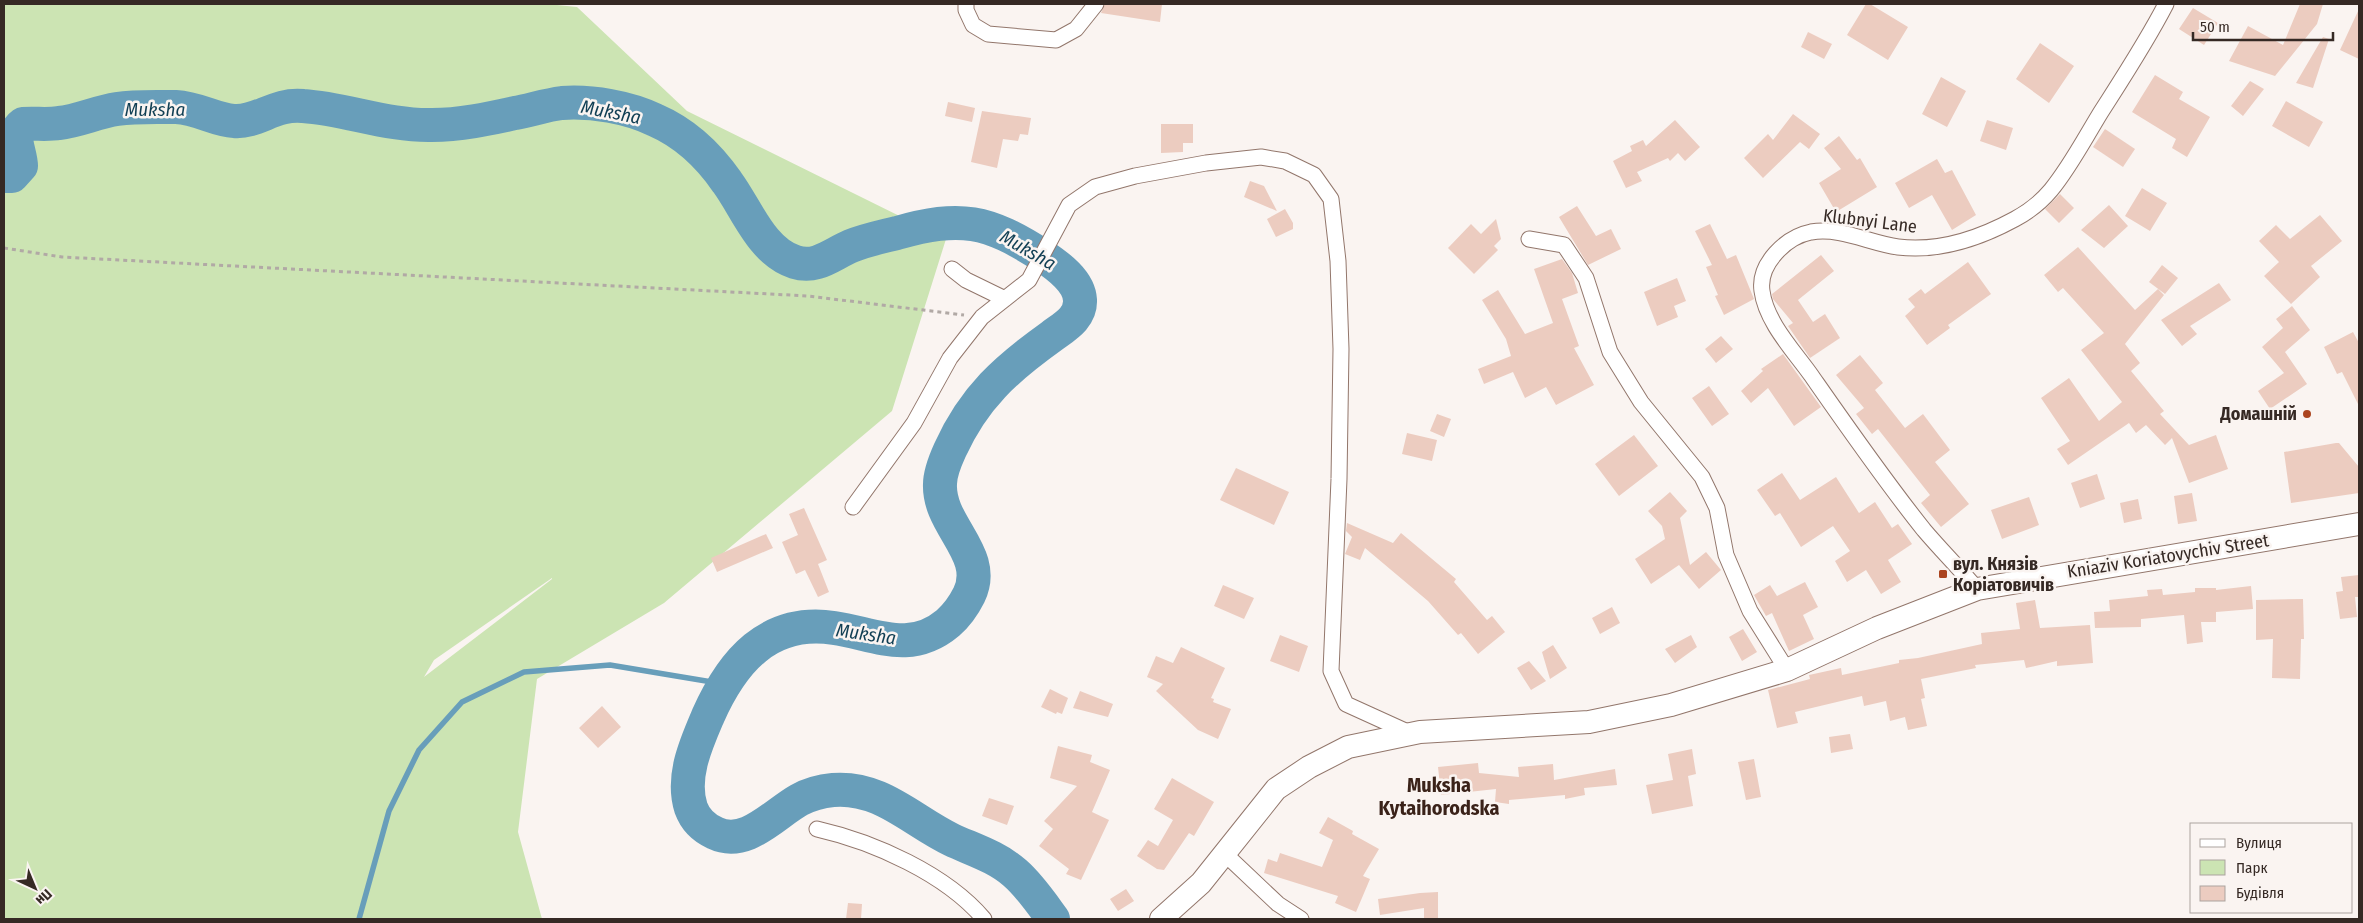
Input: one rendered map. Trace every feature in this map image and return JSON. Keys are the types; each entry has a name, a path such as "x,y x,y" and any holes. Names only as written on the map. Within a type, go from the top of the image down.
{"main road":[{"name":"Kniaziv Koriatovychiv Street","path":"1161,919 1201,882 1276,789 1309,766 1348,747 1412,734 1589,722 1671,705 1786,670 1877,628 1977,588 2359,524"}],"street":[{"path":"966,4 966,10 973,25 988,34 1056,40 1076,29 1096,4"},
{"name":"Klubnyi Lane","path":"1977,588 1926,532 1879,472 1783,336 1768,312 1762,290 1764,269 1778,252 1798,236 1812,232 1838,232 1899,247 1933,246 1962,242 2014,219 2036,205 2051,190 2074,156 2153,30 2166,4"},
{"path":"853,507 914,423 950,358 982,317 1029,280 1069,205 1096,187 1179,168 1261,157 1285,161 1314,175 1330,199 1338,261 1342,348 1331,671 1346,704 1412,734"},
{"path":"1529,239 1564,245 1586,278 1610,352 1641,402 1702,477 1717,508 1726,554 1750,611 1786,670"},
{"path":"952,269 966,280 1005,299"},
{"path":"817,829 853,838 905,861 935,878 984,919"},
{"path":"1224,853 1278,904 1300,919"}],"path":[{"path":"4,248 62,257 808,296 923,312 982,317"}],"green space":[{"path":"4,4 547,4 577,7 687,111 946,239 892,411 664,603 537,679 518,832 542,919 4,919","holes":["552,579 424,677 434,660"]}],"building":[{"path":"1105,4 1162,4 1160,22 1101,13"},
{"path":"1866,4 1870,4 1908,27 1888,60 1847,35"},
{"path":"2300,4 2323,4 2317,24 2275,76 2229,61 2248,26 2283,45"},
{"path":"2193,8 2218,23 2204,45 2179,29"},
{"path":"2359,9 2359,59 2340,50"},
{"path":"1808,32 1832,44 1824,59 1801,47"},
{"path":"2323,37 2329,39 2313,88 2296,83"},
{"path":"2040,43 2074,66 2049,103 2016,79"},
{"path":"2155,75 2183,92 2179,99 2210,117 2187,157 2172,148 2176,139 2132,112"},
{"path":"1941,77 1966,91 1947,127 1922,114"},
{"path":"2250,81 2264,89 2243,116 2231,106"},
{"path":"2286,101 2323,122 2309,147 2272,126"},
{"path":"948,102 975,108 972,122 945,116"},
{"path":"982,111 1031,118 1028,135 1020,134 1018,141 1003,139 997,168 971,162"},
{"path":"1793,114 1820,134 1809,149 1800,142 1763,178 1744,158 1768,134 1773,140"},
{"path":"1675,120 1700,147 1685,161 1678,153 1670,161 1668,158 1637,172 1642,181 1626,188 1613,161 1632,151 1630,146 1643,140 1646,146"},
{"path":"1987,120 2013,128 2006,150 1980,141"},
{"path":"1161,124 1193,124 1193,143 1183,143 1183,152 1161,153"},
{"path":"2105,129 2135,149 2123,167 2093,147"},
{"path":"1839,136 1857,160 1860,158 1877,187 1836,212 1819,183 1841,169 1824,148"},
{"path":"1937,159 1945,173 1952,170 1976,215 1952,230 1932,195 1909,208 1895,183"},
{"path":"1250,181 1264,186 1277,211 1244,197"},
{"path":"2142,188 2167,203 2150,231 2125,216"},
{"path":"2060,194 2074,208 2059,223 2045,209"},
{"path":"2109,205 2128,226 2104,248 2081,230"},
{"path":"1577,206 1596,236 1611,229 1621,249 1588,265 1559,217"},
{"path":"1285,209 1293,223 1293,229 1276,237 1267,219"},
{"path":"2320,215 2342,241 2311,266 2320,277 2291,304 2264,276 2279,262 2259,241 2276,225 2290,239"},
{"path":"1496,219 1501,239 1494,246 1498,250 1474,274 1448,248 1471,224 1481,234"},
{"path":"1710,224 1727,259 1736,255 1754,299 1724,315 1715,296 1718,295 1706,267 1712,265 1695,231"},
{"path":"2078,247 2135,310 2158,289 2164,295 2125,344 2140,363 2131,371 2164,411 2160,414 2189,445 2216,435 2228,469 2189,483 2172,438 2165,445 2146,425 2136,433 2129,423 2068,465 2057,449 2070,441 2041,398 2069,378 2099,421 2122,402 2081,350 2104,333 2063,288 2058,292 2044,275"},
{"path":"1821,255 1834,271 1798,300 1813,322 1825,314 1840,338 1810,358 1788,326 1793,323 1773,299 1772,294"},
{"path":"1562,259 1572,273 1578,293 1562,299 1579,346 1574,348 1594,385 1556,405 1546,387 1525,398 1513,372 1484,384 1478,369 1511,356 1506,339 1482,300 1498,290 1525,334 1553,323 1534,269"},
{"path":"1968,262 1991,294 1948,325 1950,328 1927,345 1905,316 1915,307 1908,299 1921,289 1925,294"},
{"path":"2162,265 2178,278 2165,294 2149,282"},
{"path":"1677,278 1686,301 1674,306 1678,317 1657,326 1644,292"},
{"path":"2219,283 2231,300 2190,326 2197,334 2182,346 2161,320"},
{"path":"2292,306 2310,330 2285,352 2307,384 2270,409 2258,391 2284,373 2262,347 2283,328 2276,319"},
{"path":"2353,332 2359,343 2359,406 2342,372 2337,374 2324,347"},
{"path":"1721,336 1733,349 1716,363 1705,349"},
{"path":"1783,354 1821,407 1794,426 1768,388 1751,403 1741,391 1763,371 1761,369"},
{"path":"1860,355 1883,383 1875,390 1905,428 1923,414 1950,450 1935,462 1969,504 1941,527 1921,503 1930,495 1878,429 1872,434 1856,414 1864,408 1836,375"},
{"path":"1709,386 1729,414 1712,426 1692,398"},
{"path":"1437,414 1451,419 1444,437 1430,431"},
{"path":"1407,433 1437,440 1432,461 1402,454"},
{"path":"1634,435 1658,466 1619,496 1595,464"},
{"path":"2339,443 2359,467 2359,493 2291,503 2284,452"},
{"path":"1236,468 1289,492 1274,525 1220,500"},
{"path":"1782,473 1800,500 1836,477 1859,513 1875,502 1892,528 1898,524 1912,544 1888,560 1901,582 1881,594 1866,570 1847,582 1835,561 1850,551 1833,526 1801,547 1780,513 1775,516 1757,490"},
{"path":"2097,474 2105,499 2080,508 2071,483"},
{"path":"1670,492 1687,511 1680,518 1690,565 1706,552 1721,570 1699,589 1679,565 1651,584 1635,559 1665,539 1662,526 1648,511"},
{"path":"2192,493 2197,521 2178,524 2174,496"},
{"path":"2029,497 2039,525 2002,539 1991,510"},
{"path":"2138,499 2142,519 2124,523 2120,503"},
{"path":"804,508 827,560 818,564 829,592 818,597 805,570 796,574 782,542 798,535 789,514"},
{"path":"1347,523 1393,543 1401,533 1456,579 1454,582 1487,620 1492,616 1505,632 1478,654 1461,633 1458,635 1428,601 1365,548 1360,560 1345,554 1352,537 1346,531"},
{"path":"766,534 773,548 717,572 711,558"},
{"path":"2359,575 2359,597 2355,597 2357,617 2340,619 2336,592 2343,591 2341,577"},
{"path":"1805,582 1818,607 1803,615 1814,639 1789,651 1772,613 1766,616 1754,595 1770,585 1777,596"},
{"path":"1223,585 1254,598 1244,619 1214,606"},
{"path":"2251,586 2253,609 2216,612 2216,622 2201,622 2203,642 2187,644 2184,615 2141,619 2141,627 2095,628 2094,612 2110,611 2109,600 2148,596 2147,590 2162,589 2163,595 2195,592 2195,588 2216,588 2216,590"},
{"path":"2303,599 2304,639 2301,639 2300,679 2272,678 2273,639 2256,640 2256,600"},
{"path":"2035,600 2040,628 2090,625 2093,663 2057,666 2057,661 2026,668 2024,660 1975,665 1976,668 1921,679 1925,698 1921,699 1927,726 1908,730 1905,717 1890,721 1886,701 1864,706 1862,696 1795,712 1798,723 1777,728 1768,690 1810,679 1809,675 1841,668 1842,675 1899,663 1899,660 1918,658 1982,644 1981,633 2020,629 2016,603"},
{"path":"1612,607 1620,623 1600,634 1592,618"},
{"path":"1743,629 1757,652 1742,661 1729,637"},
{"path":"1280,635 1308,646 1299,672 1270,661"},
{"path":"1691,635 1697,647 1675,663 1665,649"},
{"path":"1553,645 1567,668 1550,679 1542,652"},
{"path":"1181,647 1225,668 1211,698 1214,699 1213,702 1231,709 1218,739 1198,730 1156,691 1163,684 1147,677 1156,656 1173,663"},
{"path":"1529,661 1546,681 1531,690 1517,668"},
{"path":"1050,689 1068,698 1062,714 1057,712 1056,714 1041,707"},
{"path":"1080,691 1113,704 1108,717 1073,708"},
{"path":"602,706 621,727 598,748 579,728"},
{"path":"1850,734 1853,749 1831,753 1829,737"},
{"path":"1058,746 1092,755 1090,762 1110,770 1092,812 1109,820 1081,880 1066,874 1069,869 1039,846 1053,829 1044,821 1077,786 1050,778"},
{"path":"1692,749 1696,774 1688,776 1693,806 1652,814 1646,785 1673,780 1668,754"},
{"path":"1754,759 1761,797 1746,800 1738,762"},
{"path":"1478,763 1479,773 1519,777 1518,767 1553,764 1554,780 1615,769 1617,785 1584,788 1585,795 1565,799 1565,795 1509,800 1509,804 1495,802 1496,789 1441,795 1438,767"},
{"path":"1172,778 1214,802 1194,836 1189,833 1164,870 1157,869 1137,856 1148,840 1158,846 1173,820 1154,809"},
{"path":"989,798 1014,806 1007,825 982,816"},
{"path":"1328,817 1353,831 1352,834 1379,849 1363,876 1370,879 1356,912 1335,903 1338,896 1264,873 1268,859 1277,862 1280,853 1322,867 1333,840 1319,833"},
{"path":"1126,889 1134,901 1118,911 1110,899"},
{"path":"1438,892 1438,919 1424,919 1424,908 1380,915 1378,899"},
{"path":"848,903 862,904 861,919 846,919"}],"waterway":[{"name":"Muksha","path":"4,176 12,176 21,166 16,138 19,128 23,124 66,122 124,108 176,107 220,119 242,121 284,107 303,106 335,110 399,123 432,125 474,121 562,103 585,103 622,108 644,115 666,125 686,138 720,172 764,239 783,257 795,262 810,264 824,260 851,246 868,240 919,227 957,223 989,228 1023,244 1049,260 1061,269 1076,287 1080,300 1078,312 1066,325 1020,360 981,399 959,431 942,471 940,480 941,499 946,513 973,566 973,580 969,595 962,606 948,623 934,633 920,638 892,640 834,628 811,627 790,630 771,637 755,648 729,678 708,716 691,761 688,796 693,812 704,826 715,833 726,836 738,836 749,833 770,821 789,806 807,796 833,790 850,790 866,793 896,806 937,832 1008,867 1036,895 1053,919"},
{"path":"359,919 389,811 419,750 462,702 524,672 610,665 724,684"}],"place":[{"name":"Домашній","path":"2307,414"},
{"name":"вул. Князів Коріатовичів","path":"1943,574"}],"district":[{"name":"Muksha Kytaihorodska","path":"1439,796"}]}
